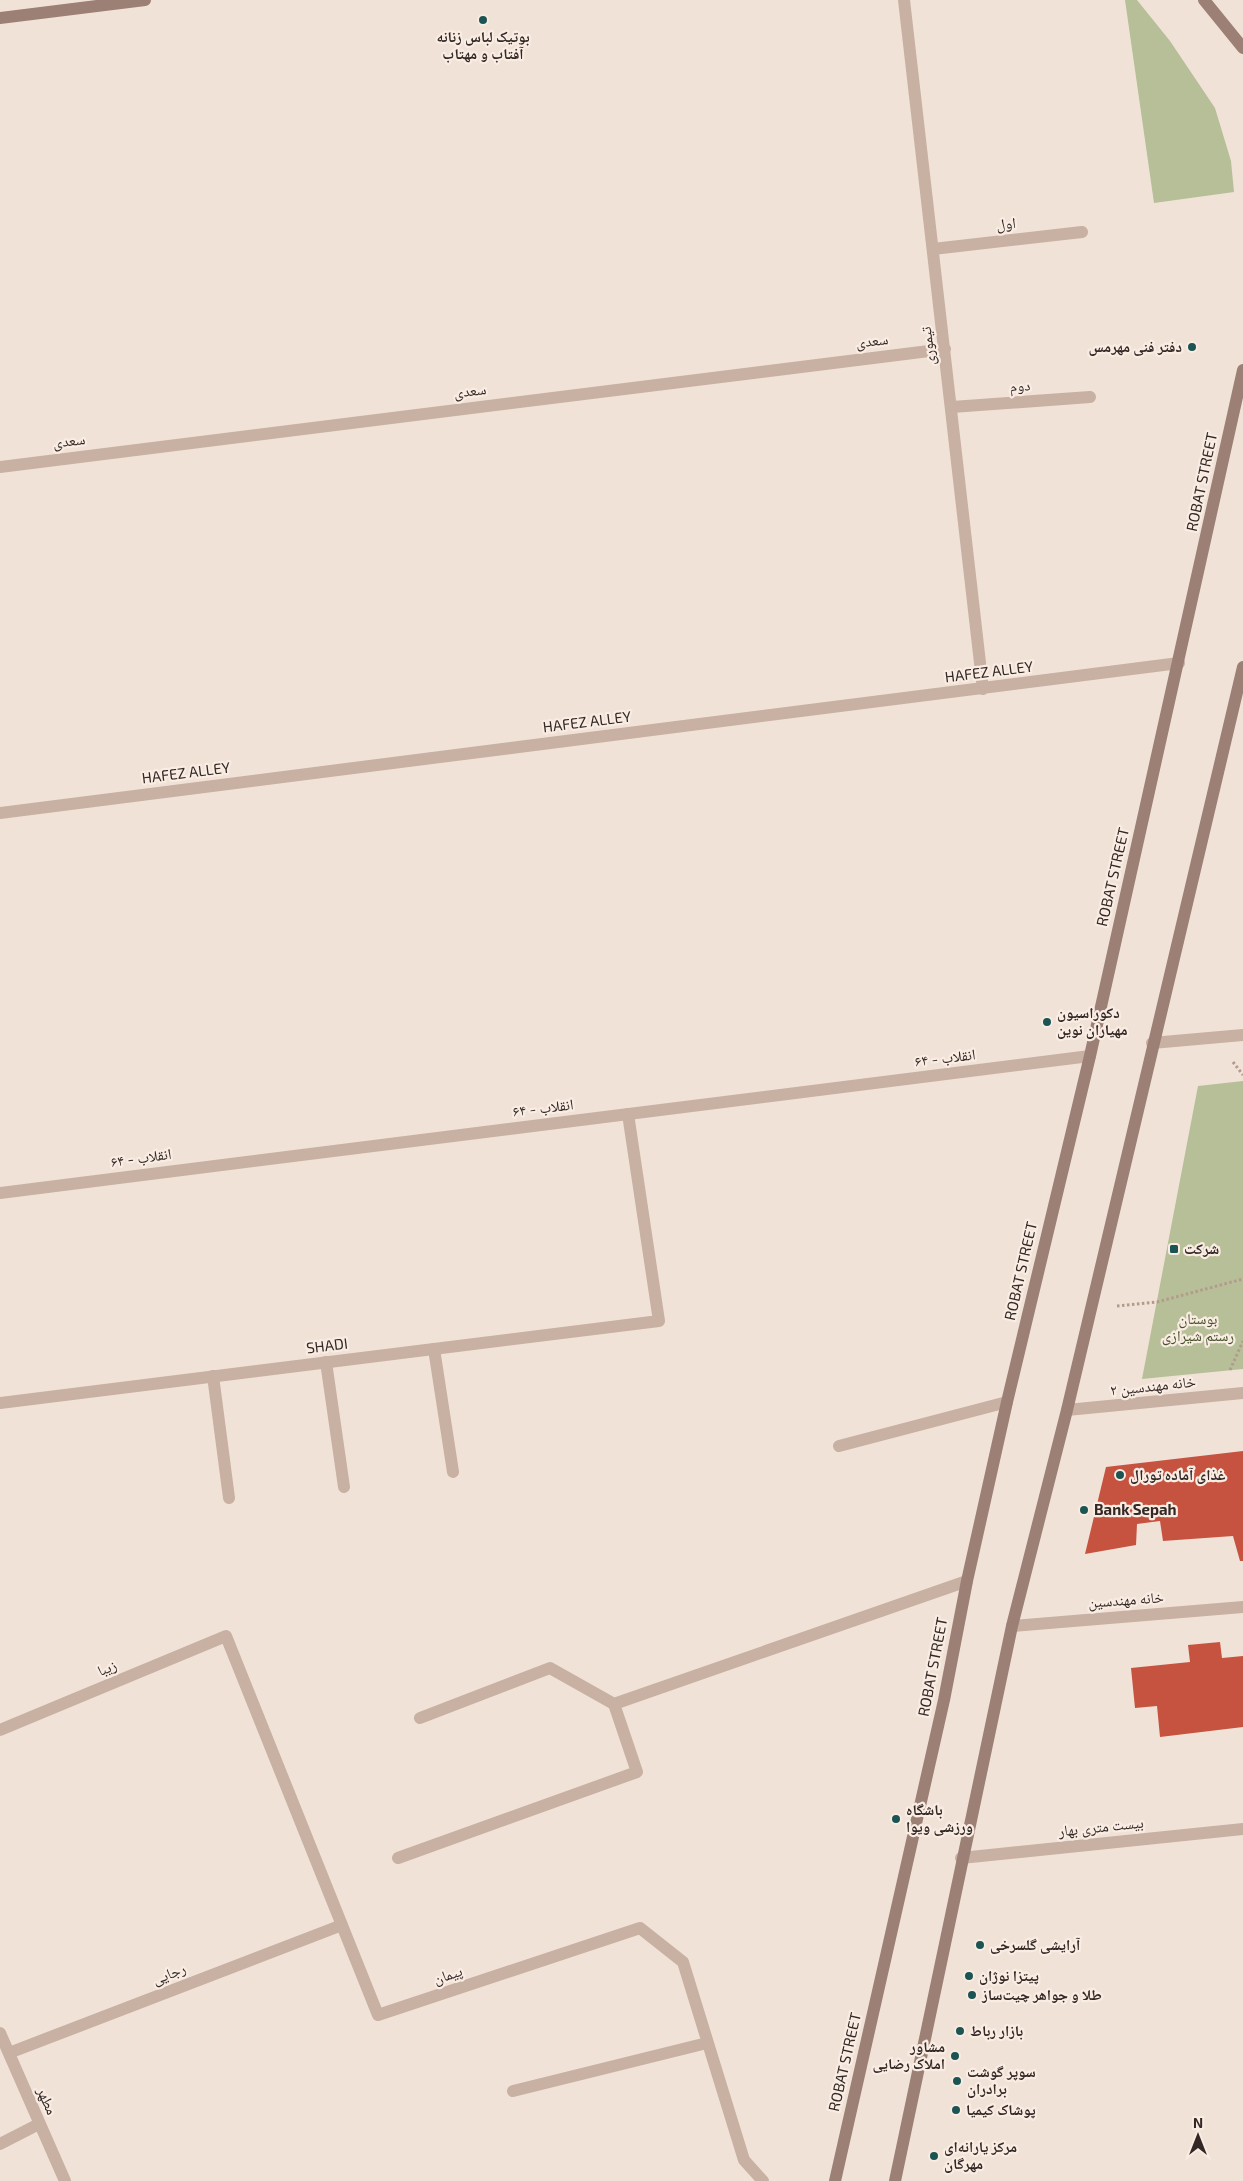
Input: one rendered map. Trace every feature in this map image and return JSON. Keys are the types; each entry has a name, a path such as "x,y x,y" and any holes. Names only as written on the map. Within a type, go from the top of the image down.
{"main road":[{"path":"0,18 145,0"},
{"path":"1204,0 1243,48"},
{"name":"ROBAT STREET","path":"835,2181 944,1700 967,1582 1007,1402 1090,1056 1243,370"},
{"path":"895,2181 1012,1626 1067,1410 1152,1043 1243,667"}],"street":[{"name":"تیموری","path":"904,0 983,689"},
{"name":"اول","path":"933,249 1082,232"},
{"name":"سعدی","path":"0,466 945,349"},
{"name":"دوم","path":"952,407 1090,397"},
{"name":"HAFEZ ALLEY","path":"0,813 1179,663"},
{"path":"1152,1043 1243,1035"},
{"name":"انقلاب - ۶۴","path":"0,1194 1090,1056"},
{"name":"SHADI","path":"0,1403 659,1321 628,1114"},
{"path":"434,1349 453,1472"},
{"path":"326,1362 344,1487"},
{"path":"213,1376 229,1498"},
{"name":"خانه مهندسین ۲","path":"1067,1410 1243,1393"},
{"path":"839,1446 1007,1402"},
{"path":"614,1704 967,1582"},
{"name":"خانه مهندسین","path":"1012,1626 1243,1607"},
{"name":"زیبا","path":"0,1730 226,1636"},
{"name":"پیمان","path":"226,1636 378,2015 640,1928 683,1962 744,2160 763,2181"},
{"path":"398,1858 636,1772 614,1704 550,1668 420,1718"},
{"name":"بیست متری بهار","path":"962,1858 1243,1829"},
{"name":"رجایی","path":"9,2053 342,1925"},
{"name":"مطهر","path":"0,2033 65,2181"},
{"path":"513,2091 707,2043"},
{"path":"0,2144 39,2124"}],"path":[{"path":"1091,1308 1157,1302 1243,1279"},
{"path":"1230,1370 1243,1341"}],"green space":[{"path":"1125,0 1137,0 1170,41 1215,108 1231,161 1234,192 1154,203"},
{"name":"بوستان رستم شیرازی","path":"1243,1081 1243,1369 1142,1379 1198,1086"}],"building":[{"path":"1243,1451 1243,1561 1240,1561 1233,1536 1163,1541 1160,1521 1137,1524 1136,1545 1085,1554 1106,1467"},
{"path":"1220,1642 1222,1658 1243,1656 1243,1727 1160,1737 1157,1706 1135,1708 1131,1668 1190,1662 1188,1645"}],"place":[{"name":"بوتیک لباس زنانه آفتاب و مهتاب","path":"483,20"},
{"name":"دفتر فنی مهرمس","path":"1192,347"},
{"name":"دکوراسیون مهیاران نوین","path":"1047,1022"},
{"name":"شرکت","path":"1174,1249"},
{"name":"غذای آماده تورال","path":"1120,1475"},
{"name":"Bank Sepah","path":"1084,1510"},
{"name":"باشگاه ورزشی ویوا","path":"896,1819"},
{"name":"آرایشی گلسرخی","path":"980,1945"},
{"name":"پیتزا نوژان","path":"969,1976"},
{"name":"طلا و جواهر چیت‌ساز","path":"972,1995"},
{"name":"بازار رباط","path":"960,2031"},
{"name":"مشاور املاک رضایی","path":"955,2056"},
{"name":"سوپر گوشت برادران","path":"957,2081"},
{"name":"پوشاک کیمیا","path":"956,2110"},
{"name":"مرکز یارانه‌ای مهرگان","path":"934,2156"}]}
